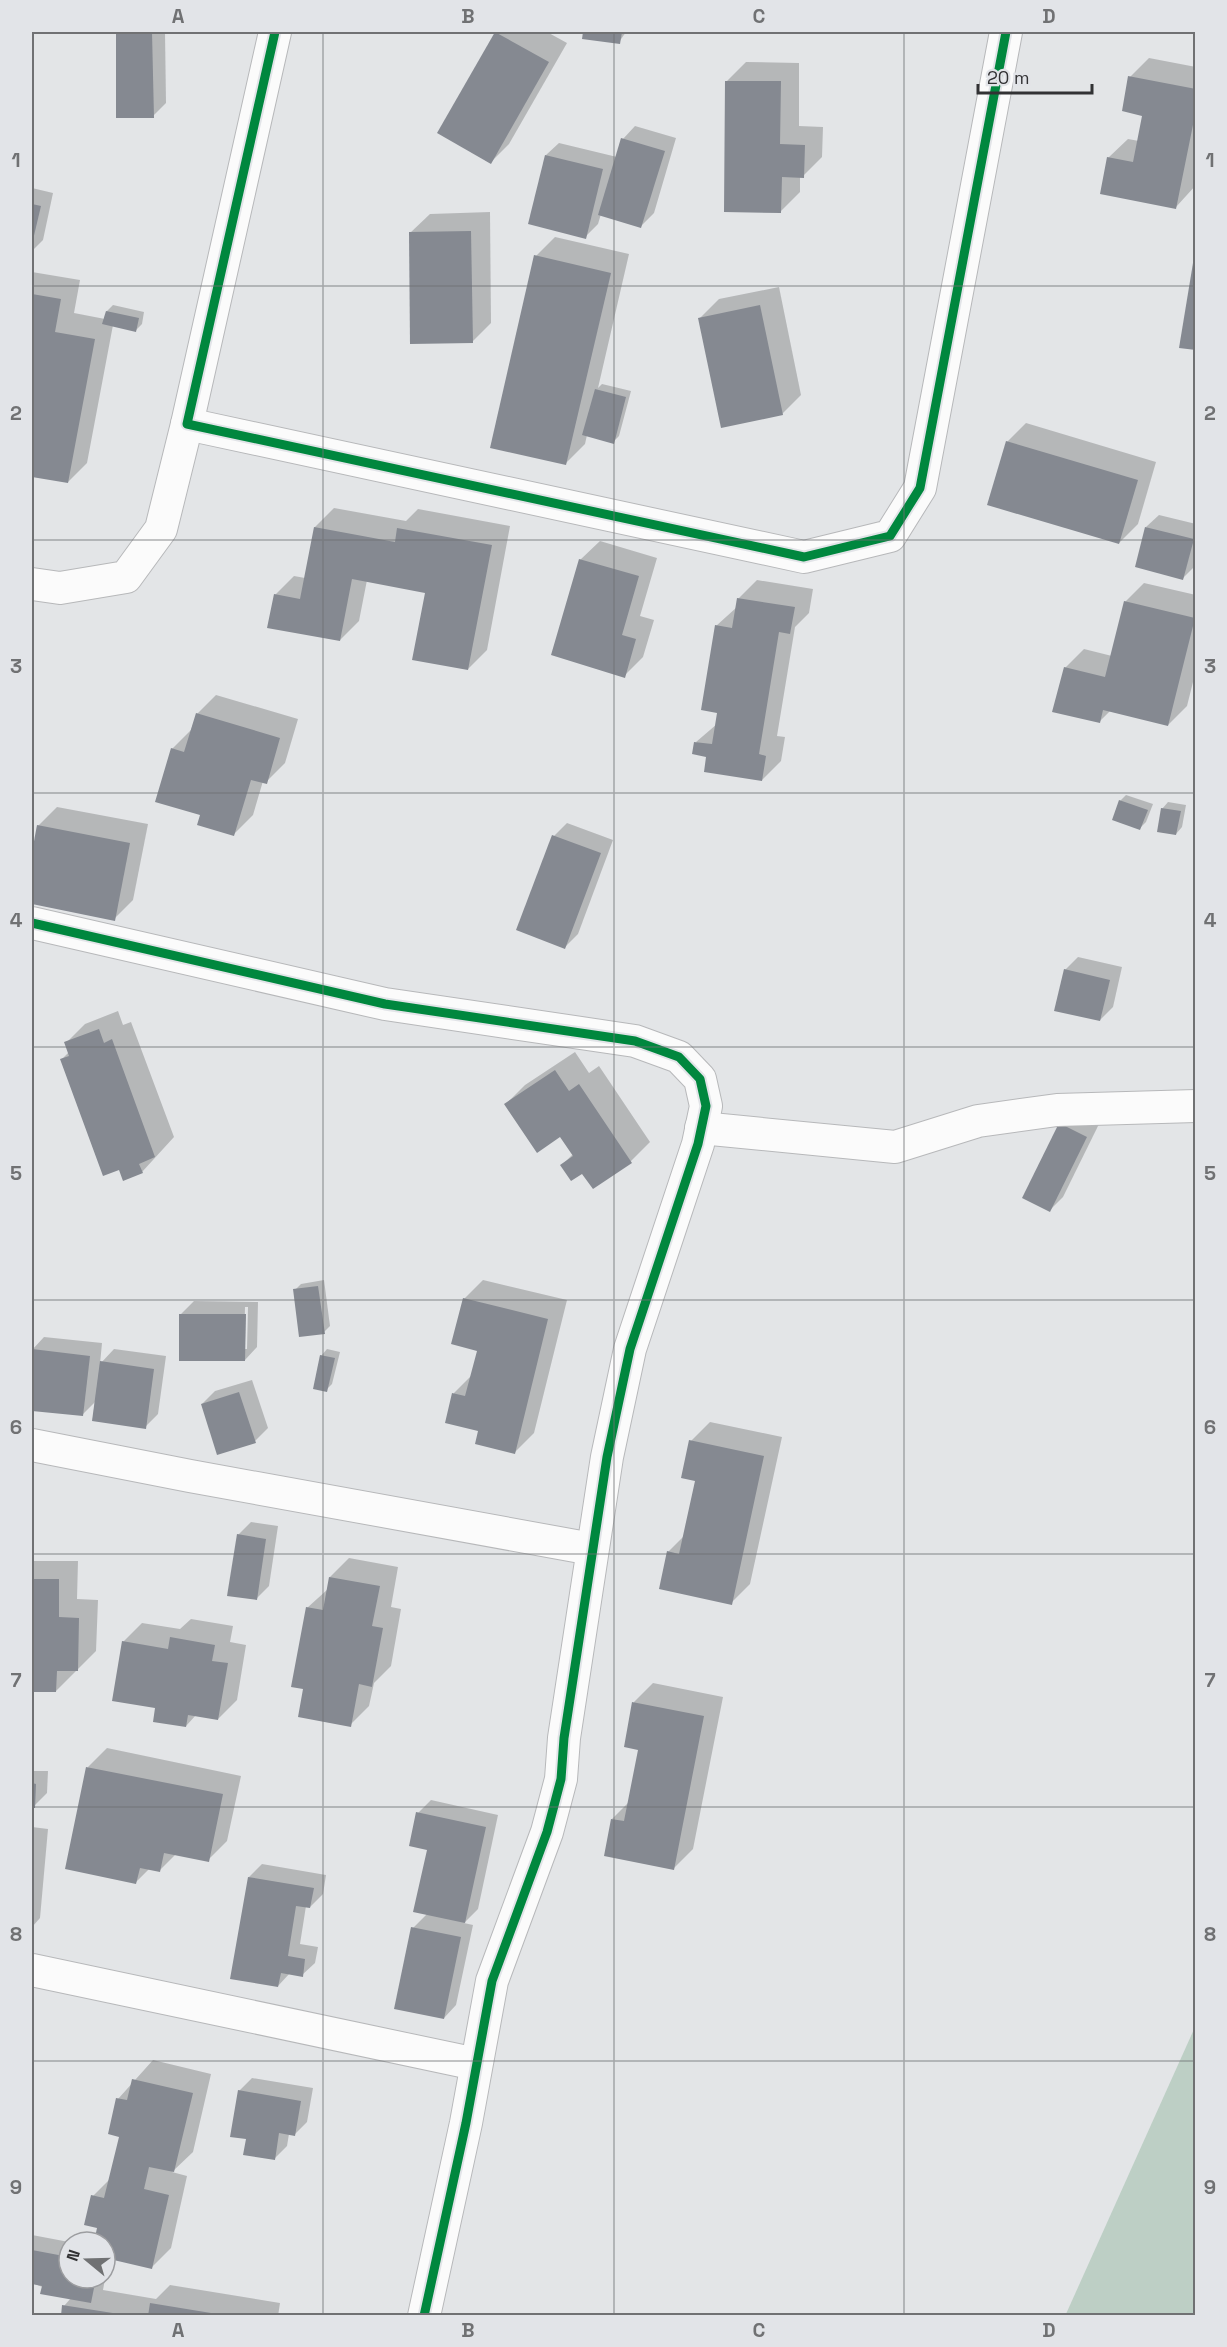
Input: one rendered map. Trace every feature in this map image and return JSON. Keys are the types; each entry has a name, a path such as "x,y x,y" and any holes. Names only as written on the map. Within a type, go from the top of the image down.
{"street":[{"path":"32,584 60,588 126,577 161,529 188,424 275,32"},
{"path":"188,424 804,557 890,536 920,488 1006,32"},
{"path":"32,923 386,1004 635,1041 679,1057 700,1079 706,1106 701,1128 630,1349 607,1457 564,1738 561,1779 547,1832 492,1981 477,2064 424,2316"},
{"path":"701,1128 895,1147 978,1121 1057,1110 1196,1106"},
{"path":"32,1444 190,1476 592,1549"},
{"path":"32,1970 477,2064"}],"green space":[{"path":"1195,2027 1195,2315 1066,2314"}],"building":[{"path":"116,32 152,32 154,118 116,118"},
{"path":"495,32 549,62 491,164 437,133"},
{"path":"583,32 622,32 620,44 582,39"},
{"path":"1128,76 1196,89 1196,110 1176,209 1100,194 1107,157 1133,162 1142,116 1122,111"},
{"path":"725,81 781,81 780,144 805,145 804,178 782,177 781,213 724,212"},
{"path":"621,138 665,151 641,228 598,215"},
{"path":"545,155 603,169 586,239 528,224"},
{"path":"32,204 41,206 32,244"},
{"path":"471,231 473,343 410,344 409,232"},
{"path":"534,255 611,273 566,465 490,448"},
{"path":"1193,263 1196,263 1196,350 1179,348"},
{"path":"32,294 61,299 55,332 95,339 68,483 32,477"},
{"path":"760,305 783,415 721,428 698,318"},
{"path":"106,311 139,318 136,332 102,324"},
{"path":"595,389 626,397 614,444 582,435"},
{"path":"1006,441 1138,480 1119,544 987,505"},
{"path":"314,527 395,542 397,528 492,545 468,670 412,660 425,593 352,579 340,641 267,628 274,594 300,599"},
{"path":"1145,527 1194,539 1183,580 1135,567"},
{"path":"579,559 639,576 622,635 636,639 625,678 551,655"},
{"path":"737,598 795,607 790,634 779,632 759,754 766,756 762,781 704,772 706,757 692,754 694,742 712,744 717,713 701,710 715,625 732,628"},
{"path":"1124,601 1195,618 1168,726 1103,710 1100,723 1052,712 1064,667 1105,677"},
{"path":"196,713 280,738 267,784 251,780 234,836 197,825 200,815 155,802 171,748 184,752"},
{"path":"1119,800 1148,810 1140,830 1112,820"},
{"path":"1161,808 1181,811 1176,835 1157,832"},
{"path":"37,825 130,843 115,921 32,904 32,852"},
{"path":"552,835 601,853 565,949 516,930"},
{"path":"1064,969 1110,980 1100,1021 1054,1011"},
{"path":"99,1029 104,1043 112,1039 155,1157 139,1164 143,1173 123,1181 119,1170 103,1176 60,1059 69,1056 64,1042"},
{"path":"555,1070 569,1091 579,1084 632,1163 593,1189 582,1174 571,1181 560,1165 573,1156 560,1137 537,1153 504,1104"},
{"path":"1059,1123 1087,1137 1050,1212 1022,1198"},
{"path":"318,1286 325,1334 299,1337 293,1289"},
{"path":"463,1298 548,1319 515,1454 475,1444 478,1431 445,1423 452,1393 465,1396 477,1351 451,1344"},
{"path":"179,1314 246,1314 245,1361 179,1361"},
{"path":"32,1349 90,1356 83,1416 32,1411"},
{"path":"320,1355 335,1358 327,1392 313,1389"},
{"path":"100,1361 154,1369 146,1429 92,1421"},
{"path":"239,1392 256,1443 217,1455 201,1404"},
{"path":"689,1440 764,1456 732,1605 659,1589 667,1551 679,1554 695,1481 681,1478"},
{"path":"237,1534 266,1539 257,1600 227,1596"},
{"path":"329,1577 380,1586 372,1626 383,1628 372,1687 359,1684 351,1727 298,1717 303,1689 291,1687 306,1607 323,1610"},
{"path":"32,1579 59,1579 59,1617 79,1618 78,1671 57,1671 56,1692 32,1692"},
{"path":"170,1637 215,1645 212,1661 228,1663 218,1720 188,1715 186,1727 153,1722 155,1708 112,1701 122,1641 168,1649"},
{"path":"632,1702 704,1716 674,1870 604,1856 611,1819 624,1821 638,1750 624,1747"},
{"path":"86,1767 223,1794 209,1862 164,1853 160,1872 140,1868 136,1884 65,1869"},
{"path":"32,1783 36,1784 35,1808 32,1808"},
{"path":"416,1812 486,1827 465,1923 413,1912 427,1850 409,1846"},
{"path":"248,1877 314,1888 310,1908 296,1906 288,1956 305,1959 303,1977 281,1973 278,1987 230,1979"},
{"path":"411,1927 461,1937 444,2019 394,2009"},
{"path":"132,2079 193,2093 174,2172 149,2167 144,2189 169,2195 152,2269 117,2261 117,2230 97,2230 97,2228 84,2225 91,2195 104,2198 119,2137 108,2134 116,2098 127,2100"},
{"path":"238,2090 301,2101 295,2136 279,2133 275,2160 243,2155 246,2139 230,2137"},
{"path":"32,2250 57,2255 57,2290 94,2290 91,2303 40,2294 42,2286 32,2284"},
{"path":"150,2303 217,2314 216,2316 148,2316"},
{"path":"62,2305 119,2314 119,2316 61,2316"}],"cycle path":[{"path":"275,32 187,424 804,557 890,536 920,488 1006,32"},
{"path":"32,923 385,1004 635,1041 679,1057 700,1079 706,1106 698,1144 630,1349 607,1457 564,1738 561,1779 547,1832 492,1981 466,2123 424,2316"}]}
